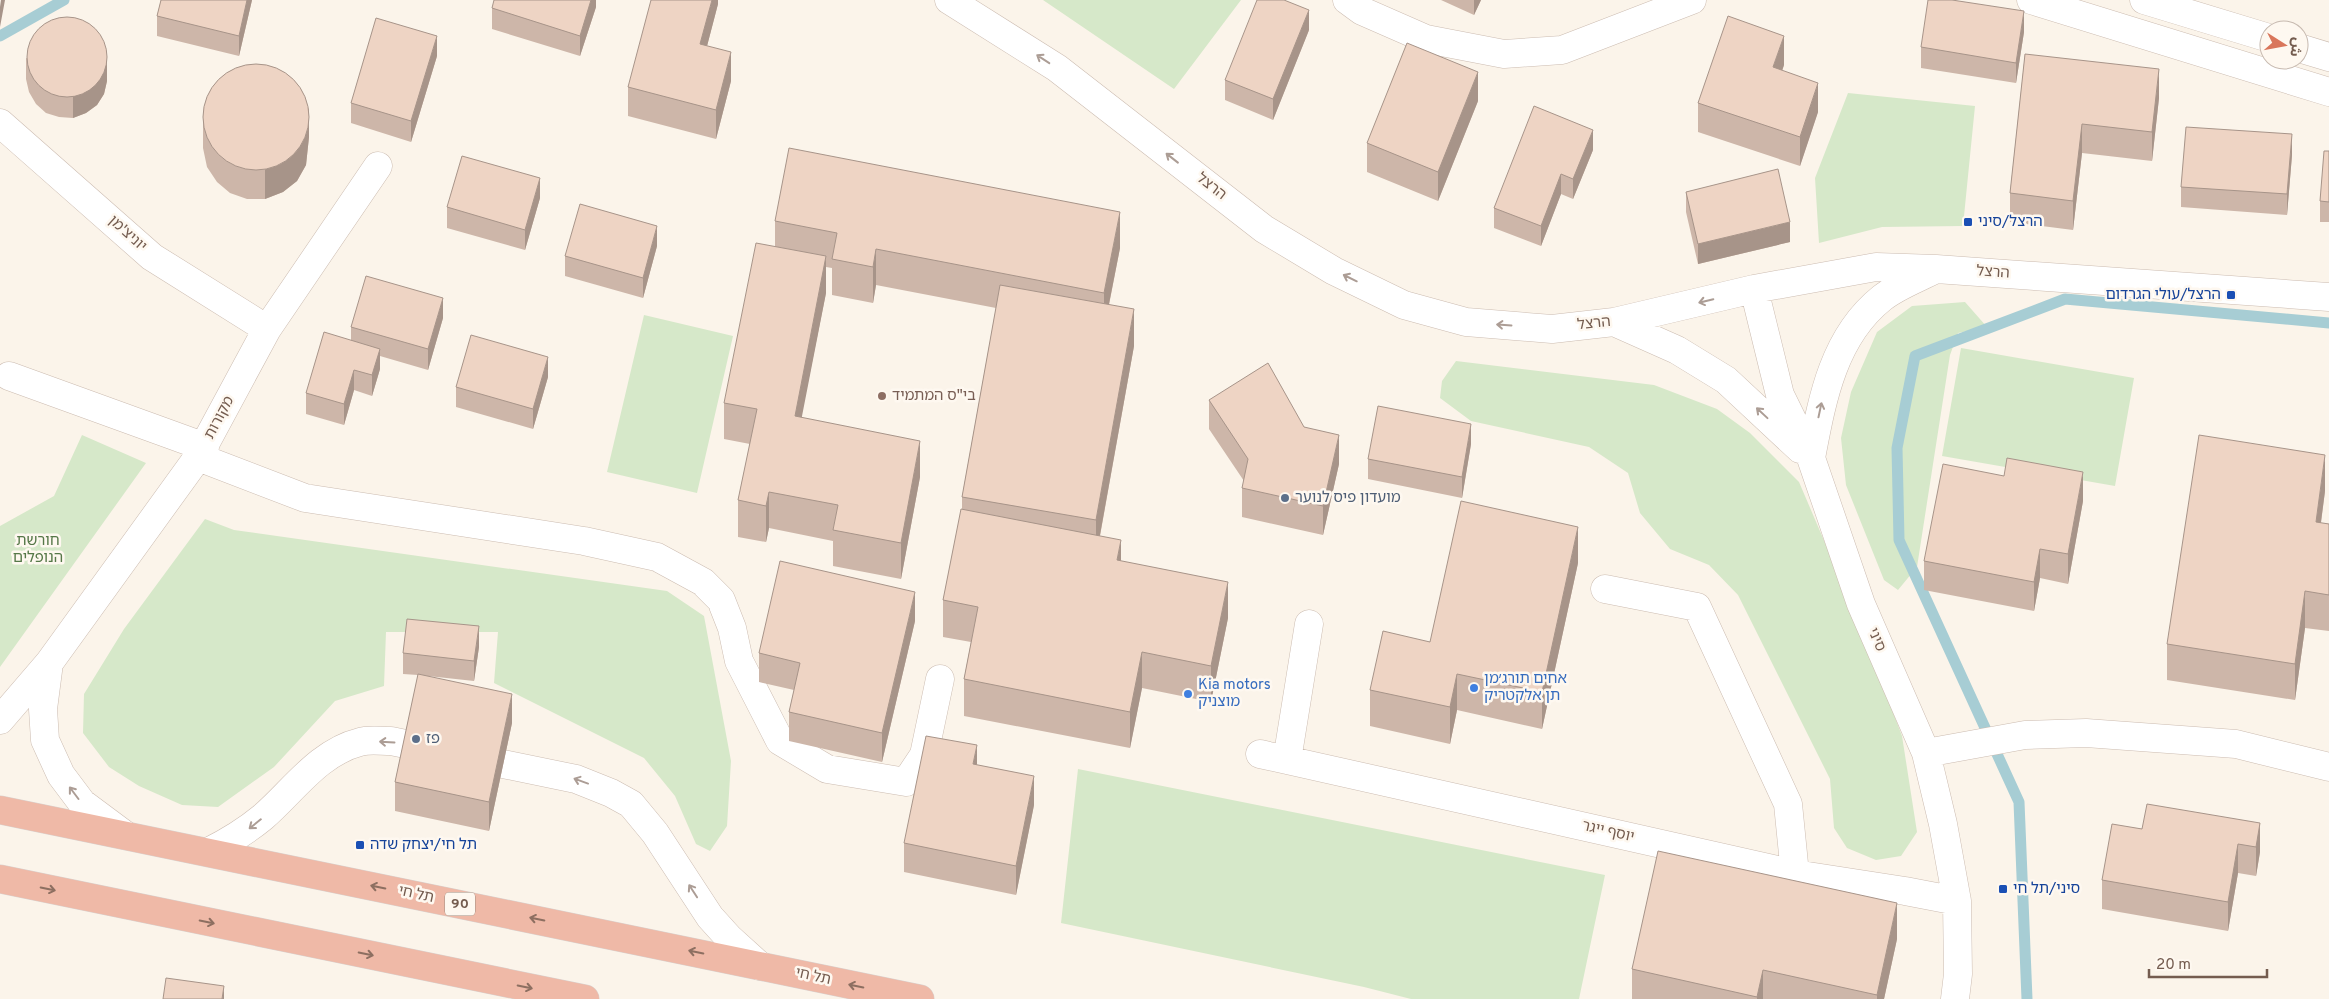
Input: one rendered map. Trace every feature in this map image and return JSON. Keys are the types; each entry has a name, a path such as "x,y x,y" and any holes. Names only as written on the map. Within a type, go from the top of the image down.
{"highway":[{"name":"תל חי","path":"0,810 920,999"},
{"path":"0,879 585,999"}],"street":[{"name":"הרצל","path":"949,0 1057,68 1264,229 1334,271 1404,305 1466,322 1552,329 1614,322 1754,289 1876,267 1936,269 2329,297"},
{"path":"1347,0 1362,12 1426,38 1504,54 1562,50 1692,0"},
{"path":"2031,0 2329,92"},
{"path":"2144,0 2259,35"},
{"path":"2309,51 2329,57"},
{"name":"יוניצ'מן","path":"0,123 152,257 267,329"},
{"name":"מקורות","path":"0,720 49,663 201,452 267,329 378,166"},
{"path":"1810,458 1824,392 1848,335 1882,297 1936,269"},
{"name":"סיני","path":"1754,289 1780,395 1810,458 1861,604 1926,753 1957,901 1958,974 1955,999"},
{"path":"1614,322 1677,350 1726,380 1810,458"},
{"path":"9,376 201,452 305,498 584,541 657,556 703,582 721,600 732,628 739,661 780,741 827,769 906,782 924,755 940,679"},
{"path":"1605,589 1697,607 1788,804 1795,874"},
{"path":"1287,760 1309,624"},
{"name":"מקורות","path":"49,663 43,709 45,740 61,775 82,803 125,835"},
{"path":"1926,753 2025,735 2086,733 2236,744 2329,767"},
{"path":"208,852 242,834 264,817 315,767 338,751 361,741 390,741 576,779 611,793 631,804 655,833 710,917 729,938 760,966"},
{"name":"יוסף ייגר","path":"1260,754 1795,874 1957,901"}],"green space":[{"path":"1043,0 1241,0 1174,89"},
{"path":"1848,93 1975,106 1963,226 1882,227 1819,243 1815,178"},
{"path":"1965,302 1987,327 1958,333 1950,355 1917,567 1898,590 1884,580 1846,485 1841,438 1851,392 1877,332 1912,306"},
{"path":"644,315 733,336 697,493 607,472"},
{"path":"1961,348 2134,378 2115,486 1942,456"},
{"path":"1456,361 1654,385 1717,409 1750,433 1799,482 1858,620 1902,736 1917,832 1901,856 1876,860 1847,848 1834,828 1830,779 1738,595 1709,565 1670,549 1640,513 1628,473 1589,447 1471,421 1440,398 1442,381"},
{"name":"חורשת הנופלים","path":"82,435 146,463 0,667 0,526 54,496"},
{"path":"205,519 234,530 667,591 704,616 731,761 727,826 710,851 696,844 675,796 644,758 494,683 498,632 386,632 384,686 335,701 274,767 218,807 182,805 139,786 109,767 83,733 84,694 124,629"},
{"path":"1078,769 1605,875 1579,999 1411,999 1364,987 1061,923"}],"building":[{"path":"161,0 247,0 239,36 157,16"},
{"path":"494,0 591,0 580,36 492,8"},
{"path":"651,0 712,0 700,44 731,52 716,110 628,87"},
{"path":"1257,0 1284,0 1309,10 1273,99 1225,80"},
{"path":"1928,0 1952,0 2024,11 2016,63 1921,47"},
{"path":"1728,16 1784,36 1773,67 1818,83 1800,137 1698,103"},
{"path":"59,17 75,17 96,28 107,49 107,65 96,86 75,97 59,97 45,91 33,79 27,65 27,49 33,35 45,23"},
{"path":"376,18 437,36 411,121 351,103"},
{"path":"1407,43 1478,72 1438,172 1367,143"},
{"path":"2025,54 2159,69 2152,132 2082,124 2073,201 2010,193"},
{"path":"256,64 276,68 293,80 305,97 309,117 305,137 293,154 276,166 256,170 236,166 219,154 207,137 203,117 207,97 219,80 236,68"},
{"path":"1534,106 1593,130 1573,179 1561,174 1541,226 1494,208"},
{"path":"2186,127 2292,134 2287,194 2181,187"},
{"path":"789,148 1120,212 1104,293 876,249 873,267 832,259 837,233 775,221"},
{"path":"2324,151 2329,151 2329,202 2320,201"},
{"path":"462,156 540,178 525,230 447,207"},
{"path":"1778,169 1790,222 1698,244 1686,192"},
{"path":"580,204 657,226 643,278 565,256"},
{"path":"756,243 826,256 795,416 920,441 901,543 833,530 838,505 769,492 766,506 738,500 757,409 724,403"},
{"path":"366,276 443,298 428,349 351,327"},
{"path":"1000,285 1134,309 1096,520 962,497"},
{"path":"324,332 380,349 372,375 354,370 344,404 306,393"},
{"path":"471,335 548,357 533,409 456,387"},
{"path":"1268,363 1304,427 1339,435 1323,506 1242,488 1248,459 1209,400"},
{"path":"1378,406 1471,424 1462,477 1368,459"},
{"path":"2199,435 2325,455 2316,522 2329,524 2329,595 2305,591 2295,664 2167,644"},
{"path":"2007,458 2083,472 2068,554 2040,549 2034,582 1924,561 1943,464 2004,476"},
{"path":"1461,501 1578,527 1542,692 1457,674 1450,707 1370,690 1383,631 1430,642"},
{"path":"961,509 1121,540 1117,560 1228,582 1211,666 1142,652 1130,712 964,679 978,607 943,600"},
{"path":"780,561 915,592 882,733 789,712 800,663 759,653"},
{"path":"407,619 479,626 474,661 403,653"},
{"path":"418,674 512,694 489,802 395,782"},
{"path":"926,736 977,745 973,764 1034,776 1016,866 904,843"},
{"path":"2147,804 2260,823 2256,847 2238,844 2228,902 2102,880 2112,824 2142,829"},
{"path":"1658,851 1897,903 1877,995 1763,970 1757,997 1632,969"},
{"path":"166,978 224,986 222,999 163,999"}],"waterway":[{"path":"0,36 64,0"},
{"path":"2027,999 2019,802 1899,540 1897,448 1915,356 2065,299 2329,323"}],"place":[{"name":"הרצל/סיני","path":"1968,222"},
{"name":"הרצל/עולי הגרדום","path":"2231,295"},
{"name":"בי\"ס המתמיד","path":"882,396"},
{"name":"מועדון פיס לנוער","path":"1285,498"},
{"name":"אחים תורג׳מן תן אלקטריק","path":"1474,688"},
{"name":"Kia motors מוצניק","path":"1188,694"},
{"name":"פז","path":"416,739"},
{"name":"תל חי/יצחק שדה","path":"360,845"},
{"name":"סיני/תל חי","path":"2003,889"}]}
